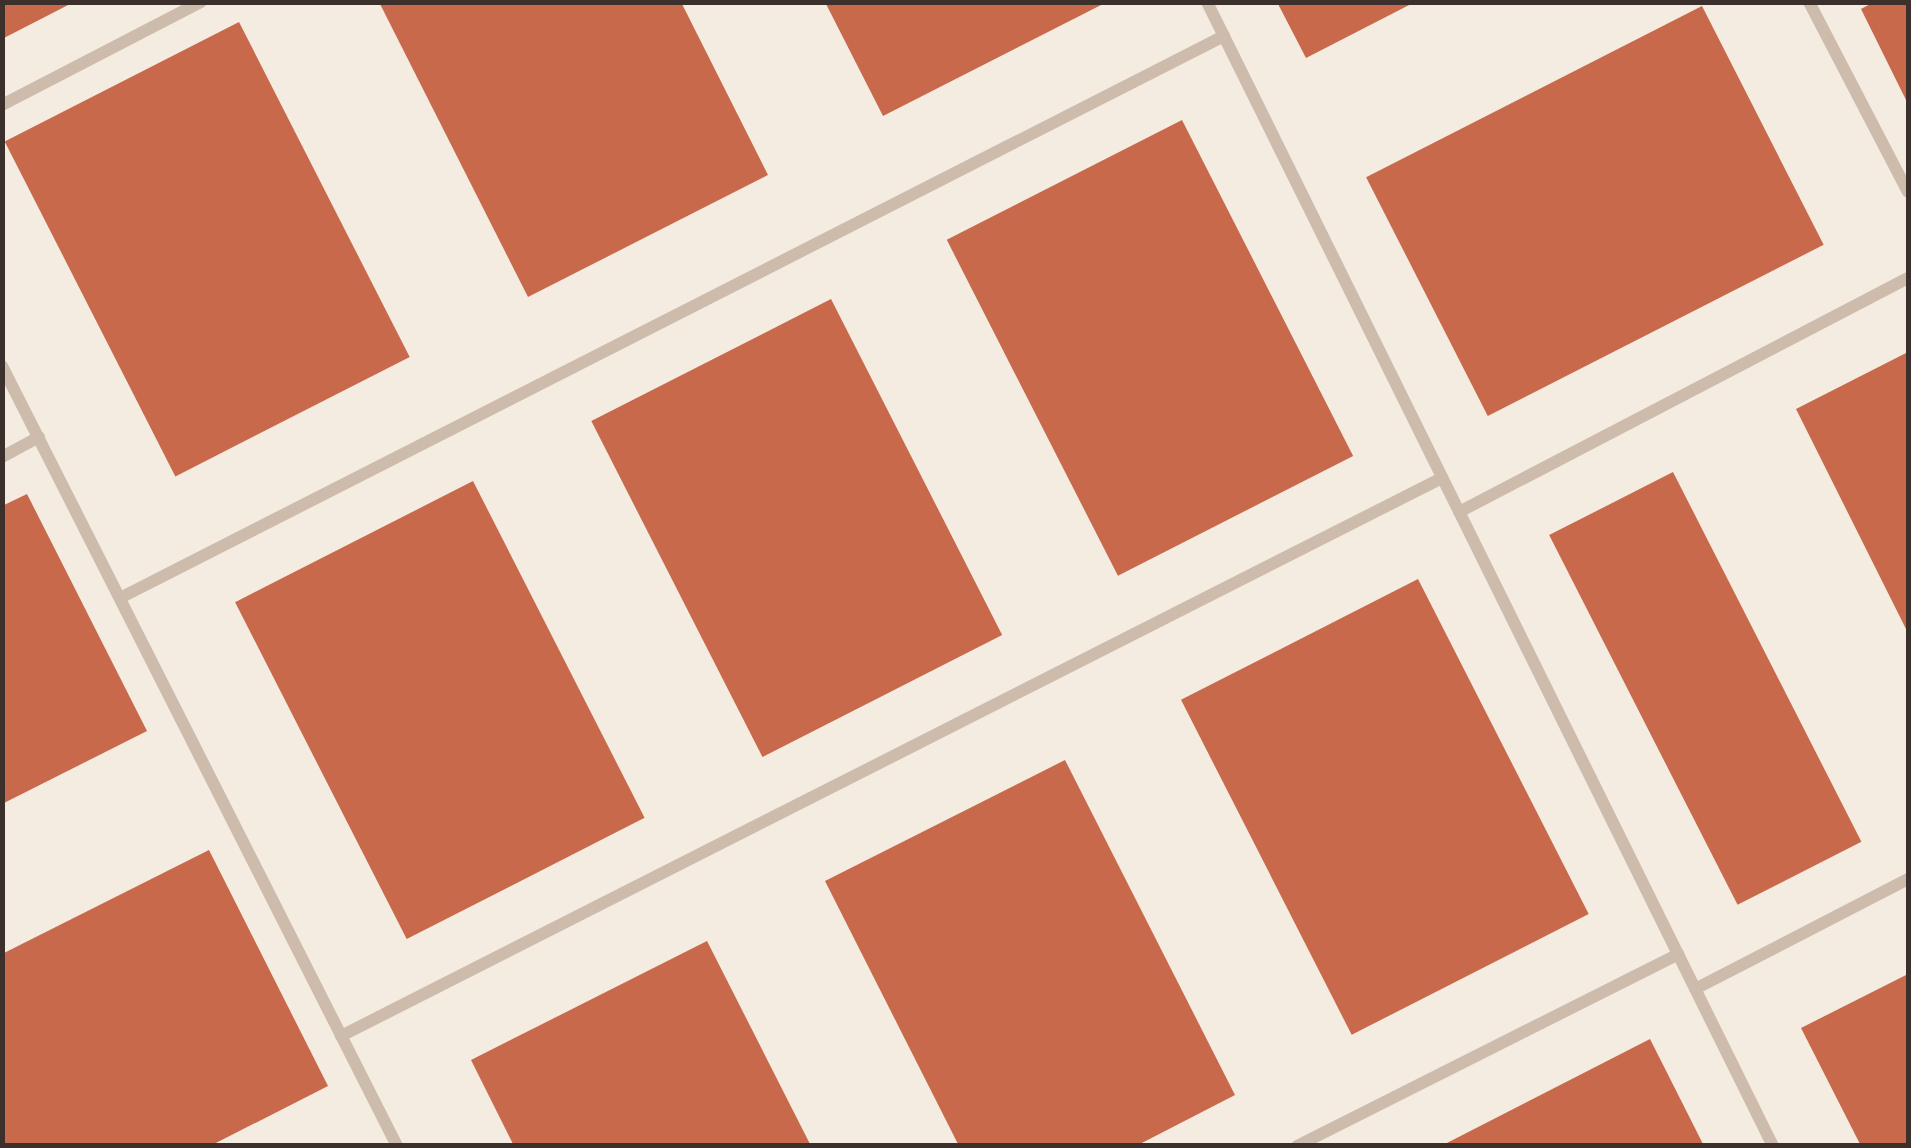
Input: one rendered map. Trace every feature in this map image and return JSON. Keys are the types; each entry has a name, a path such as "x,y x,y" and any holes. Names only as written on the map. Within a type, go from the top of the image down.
{"lane":[{"path":"2,105 201,2"},
{"path":"1207,2 1773,1146"},
{"path":"1809,2 1908,192"},
{"path":"120,598 1224,36"},
{"path":"1460,512 1908,278"},
{"path":"2,366 396,1146"},
{"path":"2,456 39,438"},
{"path":"341,1036 1442,478"},
{"path":"1695,989 1908,880"},
{"path":"1297,1146 1678,954"}],"building":[{"path":"2,2 74,2 2,39"},
{"path":"379,2 681,2 768,175 528,297"},
{"path":"825,2 1107,2 883,116"},
{"path":"1277,2 1415,2 1306,58"},
{"path":"1874,2 1908,2 1908,104 1861,9"},
{"path":"1702,6 1824,245 1488,416 1366,177"},
{"path":"239,22 410,357 175,476 5,141"},
{"path":"1182,120 1353,456 1118,576 947,240"},
{"path":"831,299 1002,635 762,757 591,421"},
{"path":"1908,352 1908,633 1796,409"},
{"path":"1673,472 1861,842 1738,905 1549,535"},
{"path":"473,481 645,818 407,939 235,602"},
{"path":"27,494 147,731 2,804 2,506"},
{"path":"1418,579 1589,914 1352,1035 1181,700"},
{"path":"1065,760 1235,1095 1136,1146 959,1146 825,881"},
{"path":"209,850 328,1086 210,1146 2,1146 2,954"},
{"path":"707,941 811,1146 514,1146 471,1060"},
{"path":"1908,974 1908,1146 1861,1146 1801,1028"},
{"path":"1650,1039 1704,1146 1441,1146"}]}
